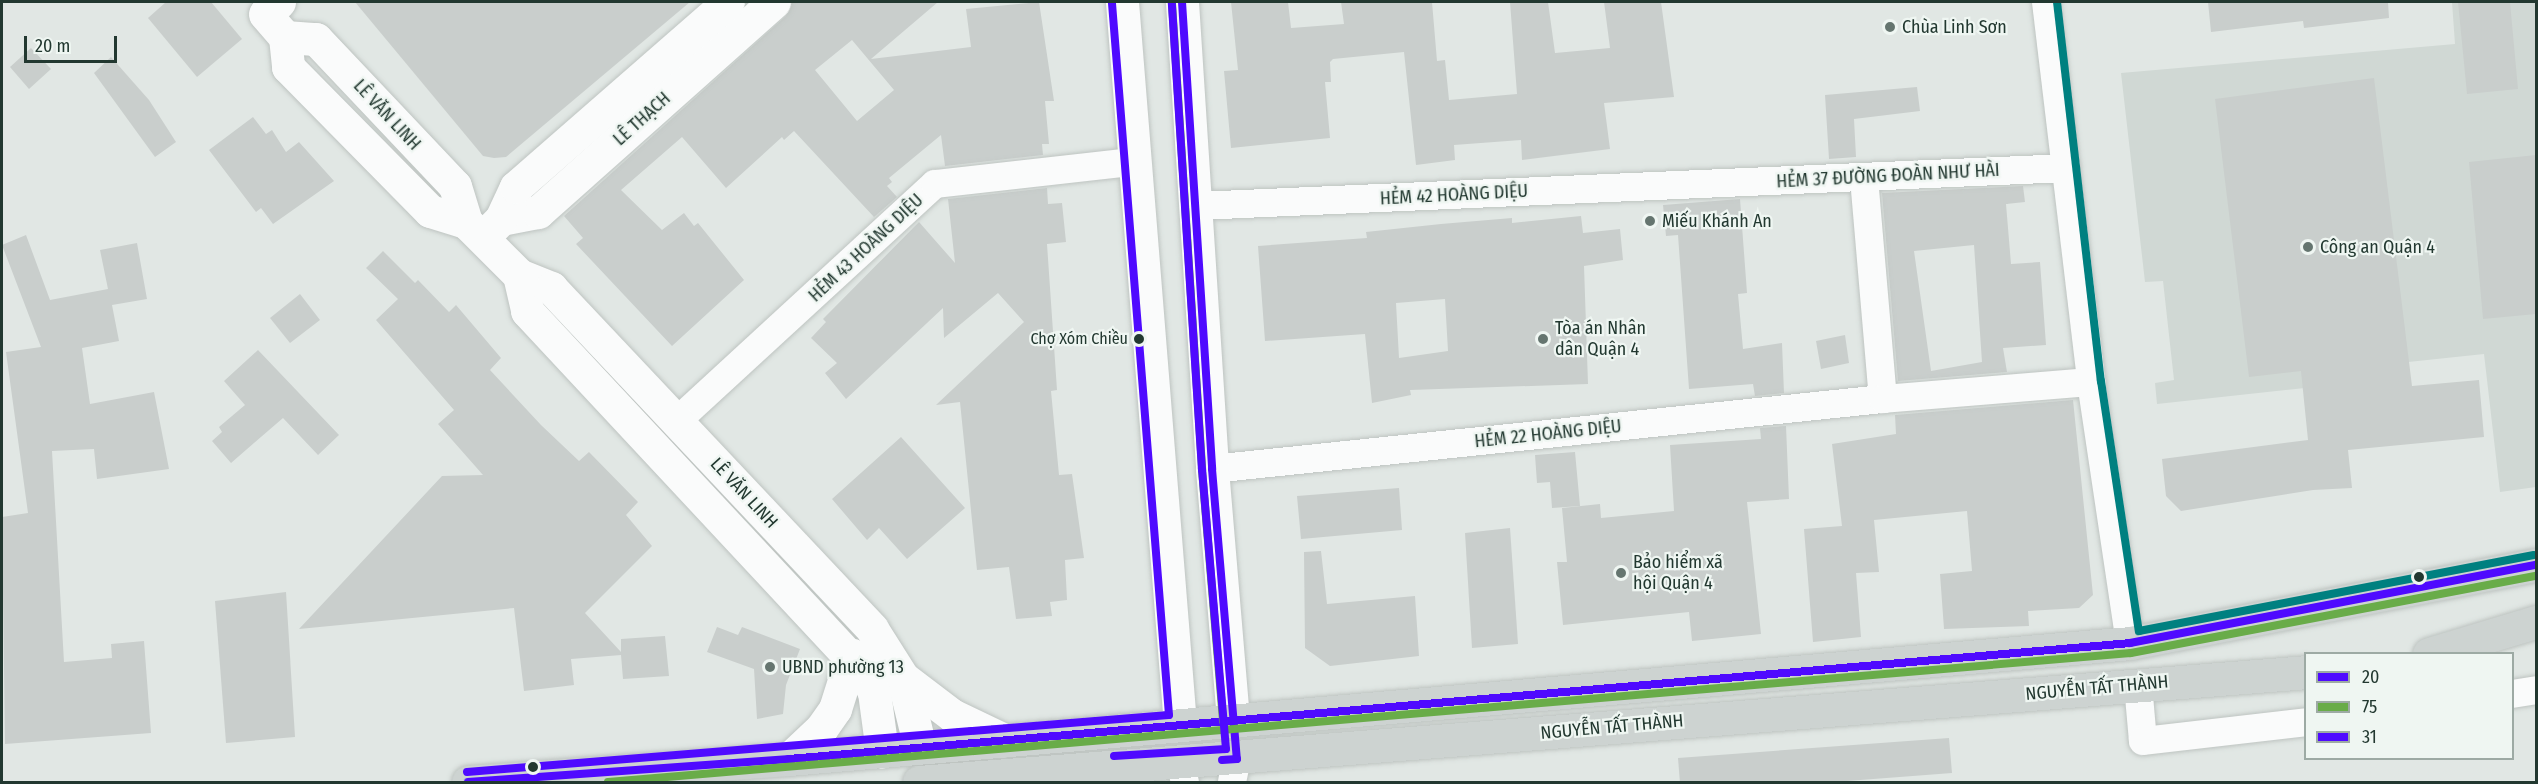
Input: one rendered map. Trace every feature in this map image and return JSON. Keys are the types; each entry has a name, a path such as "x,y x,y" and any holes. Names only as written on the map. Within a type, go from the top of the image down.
{"main road":[{"path":"468,783 789,759 2130,643 2536,565"},
{"path":"2437,652 2536,622"},
{"name":"NGUYỄN TẤT THÀNH","path":"919,783 1234,771 2138,685 2304,672"},
{"path":"1233,720 1234,771"},
{"path":"1180,725 1183,772"}],"street":[{"name":"LÊ THẠCH","path":"483,226 516,187 728,2"},
{"name":"LÊ THẠCH","path":"483,226 538,212 774,2"},
{"path":"1122,2 1132,162 1180,725"},
{"path":"1182,2 1197,206 1212,469 1233,720"},
{"path":"2046,2 2091,382 2130,643"},
{"name":"LÊ VĂN LINH","path":"271,14 316,39 454,186 519,275 527,311 852,655 874,692 882,751"},
{"name":"HẺM 43 HOÀNG DIỆU","path":"677,421 934,184 1132,162"},
{"name":"HẺM 37 ĐƯỜNG ĐOÀN NHƯ HÀI","path":"1710,183 2066,168"},
{"path":"1864,178 1883,399"},
{"name":"HẺM 42 HOÀNG DIỆU","path":"1197,206 1710,183"},
{"name":"LÊ VĂN LINH","path":"519,275 551,288 872,629 903,678 920,747"},
{"name":"HẺM 22 HOÀNG DIỆU","path":"1212,469 1883,399 2091,382"},
{"path":"789,759 821,729 835,709 852,655"},
{"path":"903,678 952,715 1004,740"},
{"path":"2138,685 2143,741 2304,722"},
{"path":"2514,694 2536,690"}],"shaded area":[{"name":"Công an Quận 4","path":"2452,2 2536,2 2536,487 2500,492 2484,354 2304,373 2305,388 2157,404 2155,383 2174,380 2163,281 2145,282 2121,73 2455,44"}],"building":[{"path":"166,2 211,2 242,39 197,77 148,18"},
{"path":"355,2 690,2 506,157 494,158 483,156"},
{"path":"792,2 938,2 871,59 971,47 966,9 1039,2 1054,101 1045,101 1049,144 1042,144 1043,155 945,166 941,135 889,178 892,182 887,186 897,197 874,217 794,131 784,140 782,137 726,188 682,137 621,190 662,230 684,213 694,226 698,223 744,280 672,346 576,244 583,238 564,216 786,16","holes":["852,40 894,90 857,121 815,70"]},
{"path":"1231,2 1288,2 1291,28 1344,24 1341,2 1432,2 1437,61 1445,60 1449,100 1517,94 1510,2 1548,2 1555,53 1610,48 1604,2 1661,2 1674,97 1604,103 1610,149 1522,160 1521,140 1454,145 1455,160 1416,165 1404,52 1333,59 1330,62 1331,82 1325,82 1330,138 1231,148 1224,71 1238,70"},
{"path":"2208,2 2388,2 2389,18 2304,28 2303,21 2211,32"},
{"path":"2458,2 2510,2 2518,89 2467,94"},
{"path":"31,48 51,69 29,89 10,67"},
{"path":"111,57 149,100 176,142 155,157 94,73"},
{"path":"2374,78 2412,386 2479,380 2484,437 2348,450 2352,488 2313,490 2181,511 2166,496 2162,459 2308,440 2301,371 2249,377 2215,99"},
{"path":"1917,87 1920,111 1854,119 1856,157 1829,159 1825,95"},
{"path":"253,117 266,134 272,130 286,152 299,142 334,181 273,224 261,208 256,212 209,150"},
{"path":"2536,155 2536,314 2483,319 2469,162"},
{"path":"2023,186 2025,202 2006,204 2011,264 2040,262 2046,345 2003,348 2007,372 1898,381 1882,193","holes":["1974,245 1982,362 1931,371 1914,251"]},
{"path":"1047,188 1048,204 1062,203 1066,242 1047,244 1057,390 1051,391 1059,475 1072,474 1084,558 1065,560 1067,600 1050,602 1052,616 1016,619 1009,567 977,570 960,402 936,405 1024,322 998,293 944,338 943,308 846,399 825,373 837,363 811,338 826,322 823,319 919,222 955,263 948,199"},
{"path":"1740,199 1747,293 1738,294 1743,349 1782,343 1784,393 1755,396 1753,384 1689,389 1678,235 1666,236 1663,205"},
{"path":"1581,216 1583,233 1620,229 1623,260 1584,266 1588,384 1410,390 1411,395 1372,403 1365,334 1265,341 1258,246 1367,238 1366,232 1441,224 1512,218 1512,223","holes":["1445,299 1448,351 1399,358 1396,303"]},
{"path":"26,235 50,300 108,289 100,250 137,243 147,299 112,305 119,341 82,348 90,404 154,392 169,469 97,479 94,449 52,451 64,662 112,658 111,644 144,641 151,733 5,744 2,517 28,513 6,352 41,347 2,245"},
{"path":"383,251 415,283 418,280 449,312 456,305 501,358 490,370 541,425 579,461 589,452 638,502 626,515 652,546 585,613 621,652 621,639 665,636 669,676 623,679 621,655 571,659 574,685 524,691 514,608 299,629 442,476 483,475 438,424 454,410 376,320 398,299 366,268"},
{"path":"300,294 320,320 290,343 270,318"},
{"path":"1845,335 1849,363 1821,369 1816,341"},
{"path":"258,350 339,435 318,455 283,418 231,463 212,441 222,432 219,427 245,405 224,381"},
{"path":"2073,400 2093,595 2079,608 2028,611 2029,626 1944,629 1940,574 1972,571 1967,511 1874,520 1879,572 1856,573 1861,637 1813,642 1804,529 1842,526 1832,444 1896,434 1895,415"},
{"path":"1786,426 1789,499 1747,502 1761,634 1692,641 1689,612 1563,625 1557,562 1567,562 1562,508 1600,504 1601,518 1674,511 1670,445 1761,439 1760,428"},
{"path":"901,437 965,508 907,559 879,528 867,540 832,499"},
{"path":"1575,452 1580,506 1552,508 1550,482 1537,483 1535,455"},
{"path":"1399,488 1402,530 1301,539 1297,496"},
{"path":"1510,528 1518,644 1472,648 1465,533"},
{"path":"1321,551 1327,604 1415,596 1419,656 1330,666 1305,648 1304,552"},
{"path":"286,592 295,737 226,743 215,601"},
{"name":"UBND phường 13","path":"717,627 738,635 742,627 800,649 786,685 783,714 757,719 754,669 707,652"},
{"path":"1949,738 1952,773 1821,783 1680,783 1678,758"}],"transit line":[{"name":"20","path":"1182,2 1212,469 1237,759 1222,760"},
{"path":"2057,2 2101,381 2139,631 2534,555"},
{"name":"31","path":"467,772 1169,715 1112,3"},
{"name":"75","path":"1172,3 1202,470 1223,721"},
{"name":"31","path":"1114,756 1226,749 1202,470 1172,3"},
{"name":"20","path":"468,782 789,759 2130,643 2536,565"},
{"name":"75","path":"608,782 2131,653 2536,576"}],"place":[{"name":"Chùa Linh Sơn","path":"1890,27"},
{"name":"Miếu Khánh An","path":"1650,221"},
{"name":"Công an Quận 4","path":"2308,247"},
{"name":"Chợ Xóm Chiều","path":"1139,339"},
{"name":"Tòa án Nhân dân Quận 4","path":"1543,339"},
{"name":"Bảo hiểm xã hội Quận 4","path":"1621,573"},
{"name":"UBND phường 13","path":"770,667"}]}
